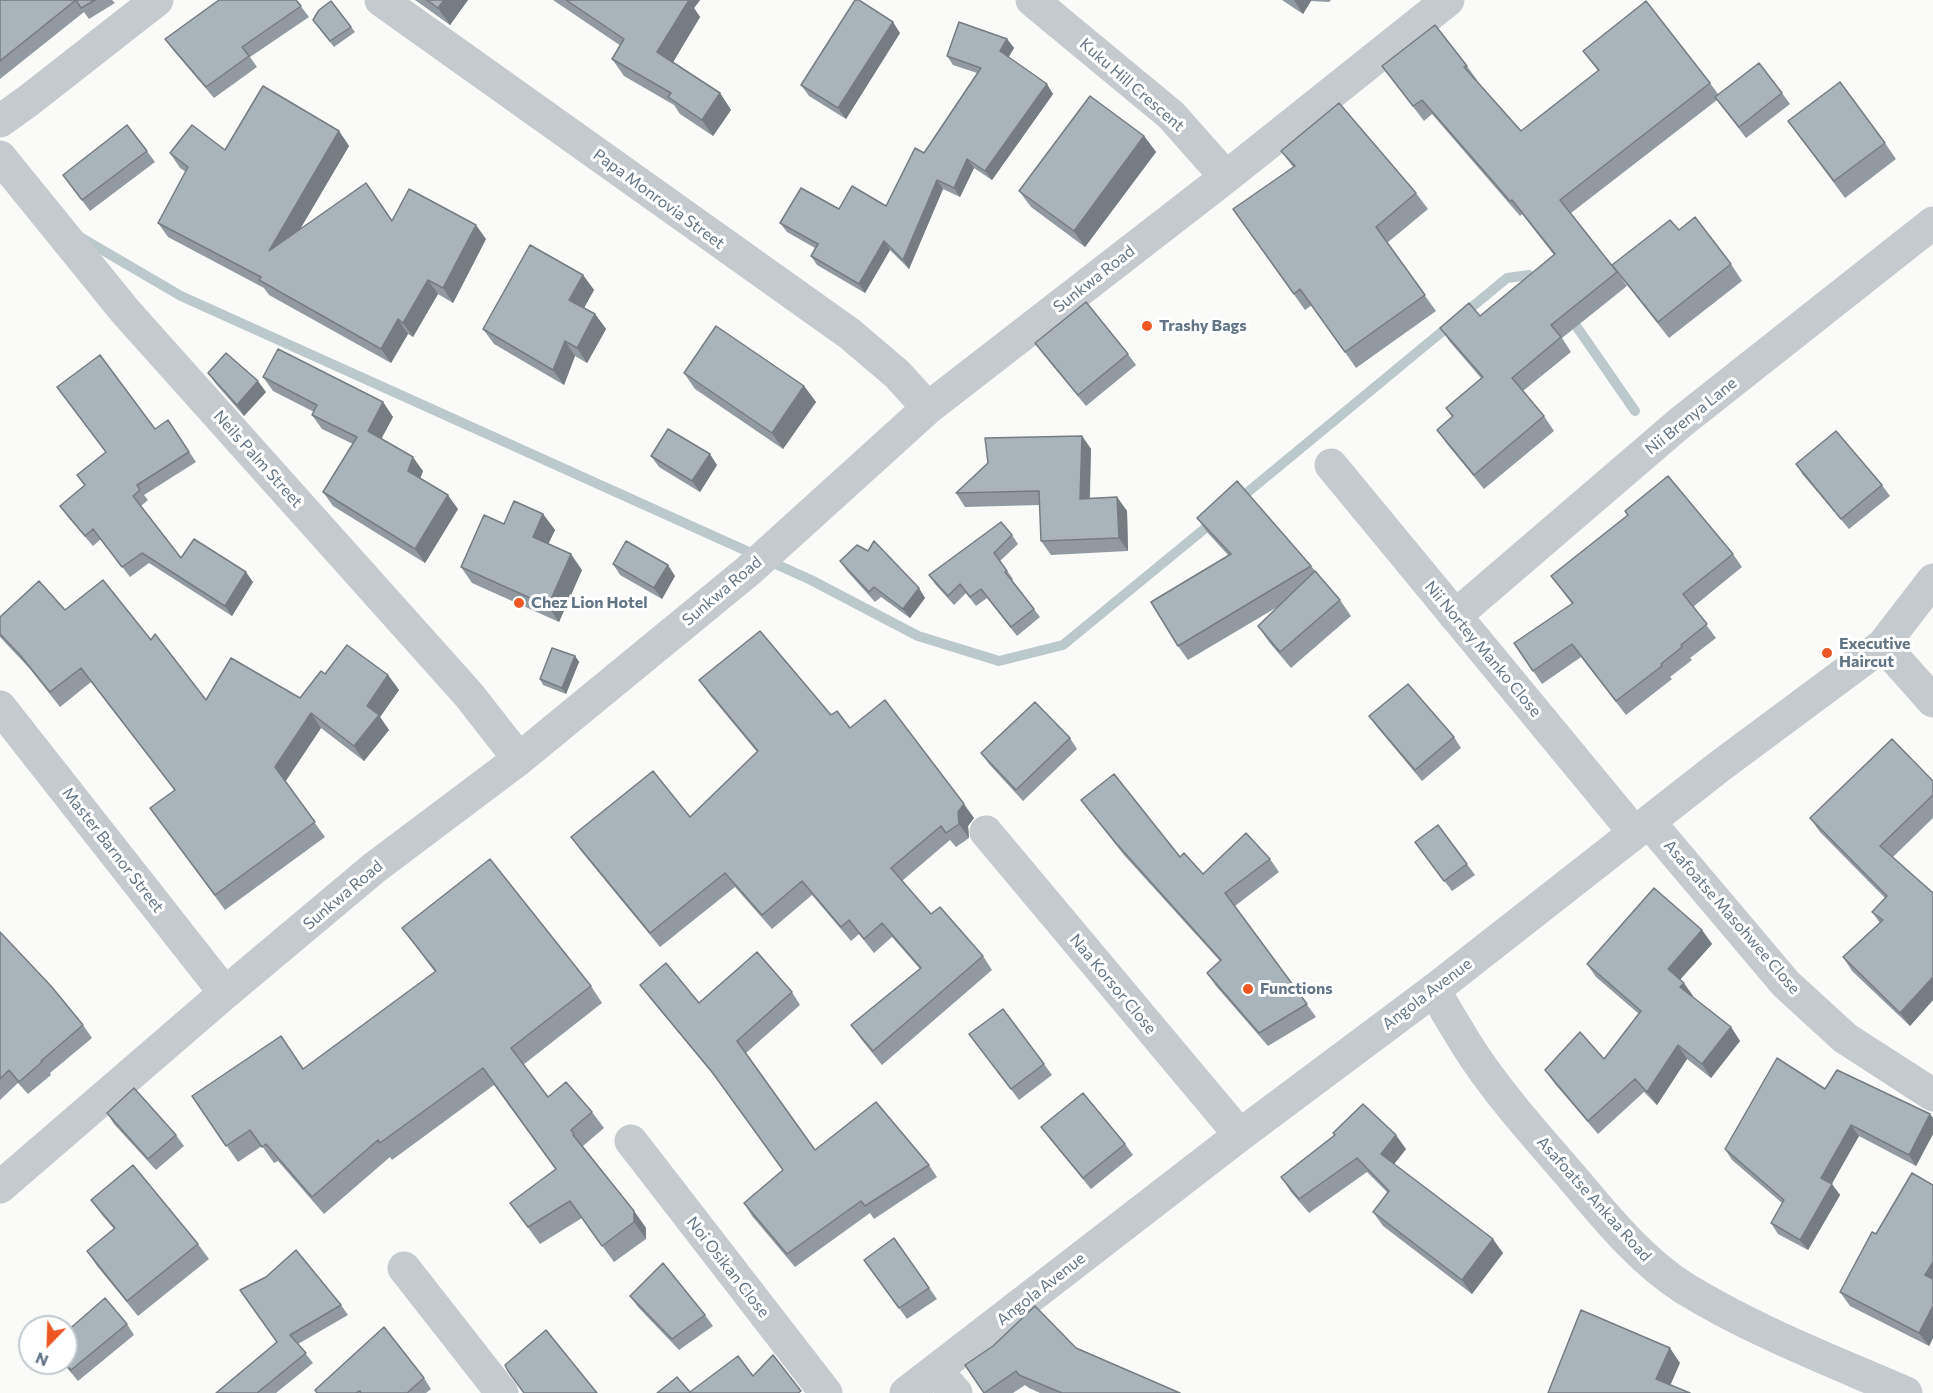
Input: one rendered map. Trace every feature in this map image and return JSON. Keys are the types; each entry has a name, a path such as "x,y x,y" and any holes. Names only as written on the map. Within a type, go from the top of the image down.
{"street":[{"path":"0,121 157,0"},
{"name":"Papa Monrovia Street","path":"381,0 850,334 897,374 928,408"},
{"name":"Kuku Hill Crescent","path":"1034,0 1171,115 1226,177"},
{"name":"Sunkwa Road","path":"0,1187 374,868 519,759 748,571 928,408 1226,177 1448,0"},
{"name":"Neils Palm Street","path":"0,157 124,311 468,694 519,759"},
{"name":"Nii Brenya Lane","path":"1455,616 1681,422 1933,223"},
{"name":"Nii Nortey Manko Close","path":"1331,465 1455,616 1642,827"},
{"name":"Angola Avenue","path":"906,1393 946,1381 1240,1136 1434,990 1719,766 1883,645 1933,580"},
{"path":"1883,645 1933,701"},
{"name":"Master Barnor Street","path":"0,707 225,993"},
{"name":"Asafoatse Masohwee Close","path":"1642,827 1786,984 1845,1038 1933,1095"},
{"name":"Naa Korsor Close","path":"986,832 1240,1136"},
{"name":"Asafoatse Ankaa Road","path":"1434,990 1474,1057 1519,1115 1603,1213 1637,1250 1660,1270 1683,1287 1791,1343 1906,1393"},
{"name":"Noi Osikan Close","path":"631,1141 826,1393"},
{"path":"404,1268 502,1393"}],"building":[{"path":"0,0 76,0 0,61"},
{"path":"76,0 95,0 81,8"},
{"path":"219,0 296,0 301,6 242,47 249,56 206,87 165,39"},
{"path":"427,0 444,0 438,8"},
{"path":"566,0 689,0 657,52 720,93 702,120 668,97 671,93 612,59 624,39"},
{"path":"855,0 859,0 893,22 838,108 801,85"},
{"path":"331,1 351,27 330,41 313,20 319,10"},
{"path":"1646,1 1710,83 1560,200 1617,272 1551,325 1561,337 1512,378 1544,416 1474,475 1437,430 1453,416 1446,408 1483,377 1440,328 1469,303 1480,316 1555,254 1512,200 1510,201 1422,100 1413,106 1382,66 1435,25 1467,66 1464,67 1521,131 1599,70 1583,51"},
{"path":"959,22 1007,39 1000,51 1047,84 985,171 967,159 954,188 937,180 903,260 884,241 859,284 811,256 818,244 780,223 801,188 839,209 852,186 886,206 915,148 924,153 981,68 947,56"},
{"path":"1759,63 1782,93 1739,127 1715,97"},
{"path":"1840,82 1885,143 1834,181 1788,121"},
{"path":"263,86 339,131 269,251 366,183 392,221 409,189 476,225 443,288 428,280 403,323 398,319 381,349 259,280 261,277 158,223 188,167 170,153 192,125 225,150"},
{"path":"1090,96 1144,136 1074,231 1019,191"},
{"path":"1339,103 1416,193 1376,227 1425,295 1345,352 1300,289 1294,294 1233,209 1295,166 1281,151"},
{"path":"127,125 147,151 82,200 63,175"},
{"path":"1695,217 1731,264 1658,322 1612,265 1670,220 1679,230"},
{"path":"530,245 583,275 569,300 595,314 577,348 565,341 553,370 483,329"},
{"path":"1086,302 1128,354 1078,395 1035,343"},
{"path":"716,326 804,386 772,433 684,373"},
{"path":"278,349 383,402 368,431 413,457 408,471 448,495 415,549 323,492 357,437 312,415 317,405 263,377"},
{"path":"226,353 258,381 237,405 208,373"},
{"path":"100,355 155,429 168,420 189,452 137,485 140,490 133,496 181,558 194,539 246,572 225,606 142,553 122,567 93,529 85,536 60,506 85,485 77,475 106,452 57,387"},
{"path":"668,429 710,454 692,481 651,456"},
{"path":"1836,431 1882,485 1841,519 1796,464"},
{"path":"1082,436 1080,499 1117,497 1119,538 1041,541 1039,491 956,493 988,463 985,438"},
{"path":"1668,476 1733,554 1683,594 1707,624 1681,645 1682,647 1661,664 1662,666 1616,701 1572,644 1533,671 1514,643 1573,603 1551,576 1628,515 1625,511"},
{"path":"1237,481 1311,566 1178,646 1151,602 1231,554 1197,518"},
{"path":"514,501 543,514 533,537 571,554 548,606 461,567 484,515 504,524"},
{"path":"1001,522 1012,535 994,553 1007,571 1005,572 1034,609 1011,627 981,589 970,597 960,584 948,596 929,575"},
{"path":"626,541 668,565 654,588 613,564"},
{"path":"874,541 919,588 903,609 874,587 869,592 840,561 857,545 868,551"},
{"path":"1315,571 1340,600 1280,652 1258,626"},
{"path":"103,580 151,640 155,634 206,700 231,658 300,698 321,671 325,674 347,645 388,675 367,706 379,715 354,746 311,713 275,767 315,822 215,895 150,808 175,790 81,668 50,692 0,634 0,617 39,581 65,610"},
{"path":"760,631 831,715 837,711 850,728 885,700 964,804 958,812 959,824 946,833 941,826 891,868 931,914 940,907 983,956 873,1051 851,1025 921,968 882,923 864,939 849,920 841,927 802,881 762,915 725,873 650,933 571,837 653,771 690,817 758,751 699,680"},
{"path":"552,648 575,656 562,688 540,679"},
{"path":"1408,684 1454,737 1415,770 1369,716"},
{"path":"1035,702 1070,738 1016,790 981,753"},
{"path":"1892,739 1933,781 1933,795 1880,846 1933,893 1933,977 1900,1013 1843,957 1883,920 1872,912 1887,896 1810,818"},
{"path":"1114,774 1180,857 1184,853 1203,874 1246,833 1270,859 1225,893 1307,1004 1259,1033 1207,973 1221,960 1115,842 1081,800"},
{"path":"1438,825 1467,864 1444,881 1415,842"},
{"path":"490,859 591,986 511,1048 548,1097 566,1082 592,1112 571,1130 573,1135 634,1211 634,1222 602,1246 570,1201 528,1227 510,1203 556,1169 483,1068 380,1143 378,1140 312,1197 266,1144 262,1147 250,1130 226,1146 192,1096 281,1036 303,1069 436,971 402,928"},
{"path":"1654,888 1702,930 1668,969 1684,983 1680,987 1731,1027 1702,1064 1678,1045 1647,1092 1635,1079 1588,1121 1545,1070 1580,1032 1604,1059 1641,1011 1587,964"},
{"path":"0,932 51,986 83,1025 19,1082 9,1070 0,1079"},
{"path":"757,952 792,992 737,1041 815,1150 876,1102 929,1165 865,1206 861,1201 787,1254 744,1203 783,1170 712,1072 640,985 666,963 699,1003"},
{"path":"1003,1009 1044,1064 1011,1089 969,1034"},
{"path":"1777,1058 1825,1089 1837,1070 1930,1114 1909,1155 1851,1125 1821,1178 1832,1184 1800,1240 1771,1223 1784,1200 1725,1149"},
{"path":"134,1088 176,1135 148,1159 107,1113"},
{"path":"1083,1093 1125,1144 1083,1178 1041,1127"},
{"path":"1363,1104 1396,1135 1381,1154 1493,1239 1462,1280 1373,1212 1389,1191 1357,1158 1299,1199 1281,1177 1335,1135 1333,1133"},
{"path":"133,1165 198,1244 127,1301 87,1251 115,1228 91,1200"},
{"path":"1912,1173 1933,1185 1933,1262 1925,1275 1933,1279 1933,1306 1919,1333 1840,1292 1872,1232 1876,1234"},
{"path":"894,1238 929,1288 899,1308 864,1260"},
{"path":"296,1250 341,1305 290,1335 306,1353 257,1393 216,1393 277,1342 240,1290 266,1277"},
{"path":"663,1263 705,1315 672,1339 630,1296"},
{"path":"105,1298 127,1324 78,1364 78,1322"},
{"path":"1035,1306 1076,1348 1180,1393 1062,1393 1019,1375 1016,1371 984,1393 965,1365 993,1346"},
{"path":"1581,1310 1670,1348 1656,1379 1690,1393 1548,1393"},
{"path":"384,1327 424,1378 407,1393 361,1393 360,1391 356,1393 317,1393 315,1390"},
{"path":"546,1330 597,1393 524,1393 505,1365"},
{"path":"773,1355 801,1391 798,1393 657,1393 677,1377 690,1392 738,1356 753,1376"}],"waterway":[{"path":"80,237 181,296 811,580 918,636 999,661 1063,645 1214,521"},
{"path":"1237,501 1507,278 1529,275 1540,283"},
{"path":"1570,317 1635,411"}],"place":[{"name":"Trashy Bags","path":"1147,326"},
{"name":"Chez Lion Hotel","path":"519,603"},
{"name":"Executive Haircut","path":"1827,653"},
{"name":"Functions","path":"1248,989"}]}
